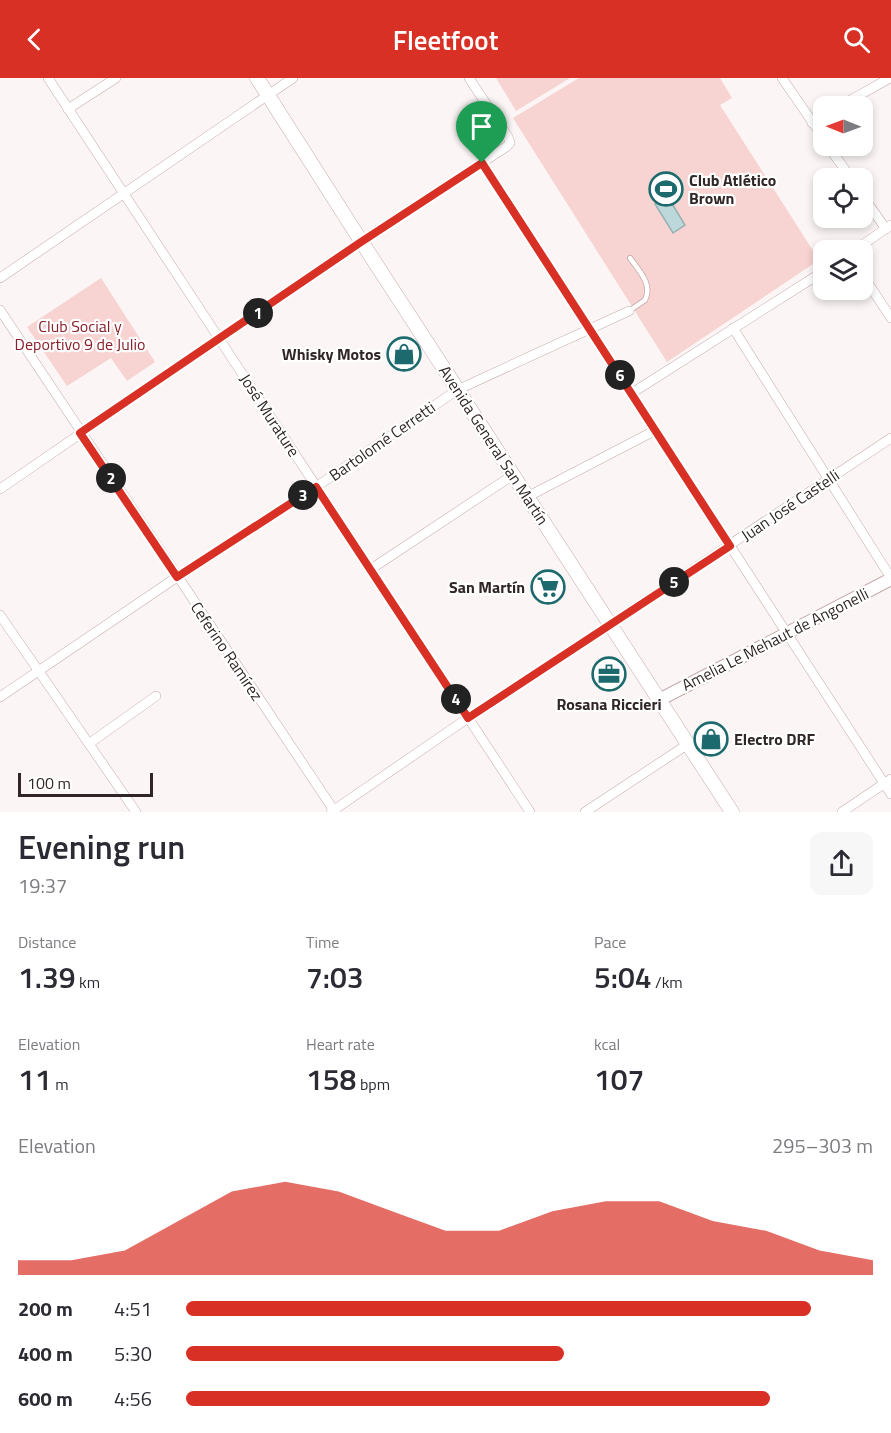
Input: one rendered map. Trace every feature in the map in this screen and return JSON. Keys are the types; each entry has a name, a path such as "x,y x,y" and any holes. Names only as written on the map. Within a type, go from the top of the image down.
{"main road":[{"name":"Avenida General San Martín","path":"257,78 732,812"}],"street":[{"name":"José Murature","path":"48,78 530,812"},
{"path":"68,109 116,78"},
{"path":"0,278 293,78"},
{"path":"0,489 510,143 508,136 470,78"},
{"path":"782,78 812,123"},
{"path":"858,96 890,78"},
{"path":"482,163 787,633 888,782 891,794"},
{"path":"869,240 888,227 873,209"},
{"path":"632,393 813,278"},
{"path":"873,291 891,318"},
{"name":"Ceferino Ramírez","path":"0,310 333,811"},
{"name":"Bartolomé Cerretti","path":"0,697 177,577 316,487 457,390 628,311"},
{"path":"733,328 891,579"},
{"path":"527,497 656,430"},
{"name":"Juan José Castelli","path":"333,811 468,718 891,438"},
{"path":"371,568 513,475"},
{"name":"Amelia Le Mehaut de Angonelli","path":"659,700 891,579"},
{"path":"0,615 136,812"},
{"path":"90,743 156,696"},
{"path":"585,812 688,744"},
{"path":"842,812 888,782"}],"lane":[{"path":"628,311 645,300 648,289 646,281 630,258"}],"green space":[{"path":"496,78 570,78 516,111"},
{"name":"Club Atlético Brown","path":"579,78 720,78 732,98 720,105 813,251 813,264 667,362 513,118"},
{"name":"Club Social y Deportivo 9 de Julio","path":"101,278 155,362 127,381 111,358 67,386 27,327"}],"building":[{"path":"668,197 685,225 673,233 655,204"}],"place":[{"name":"Club Atlético Brown","path":"666,189"},
{"name":"Whisky Motos","path":"404,354"},
{"name":"San Martín","path":"548,587"},
{"name":"Rosana Riccieri","path":"609,674"},
{"name":"Electro DRF","path":"711,739"}],"route":[{"path":"482,163 730,546 468,718 316,487 177,577 80,433 361,242 482,163"}]}
